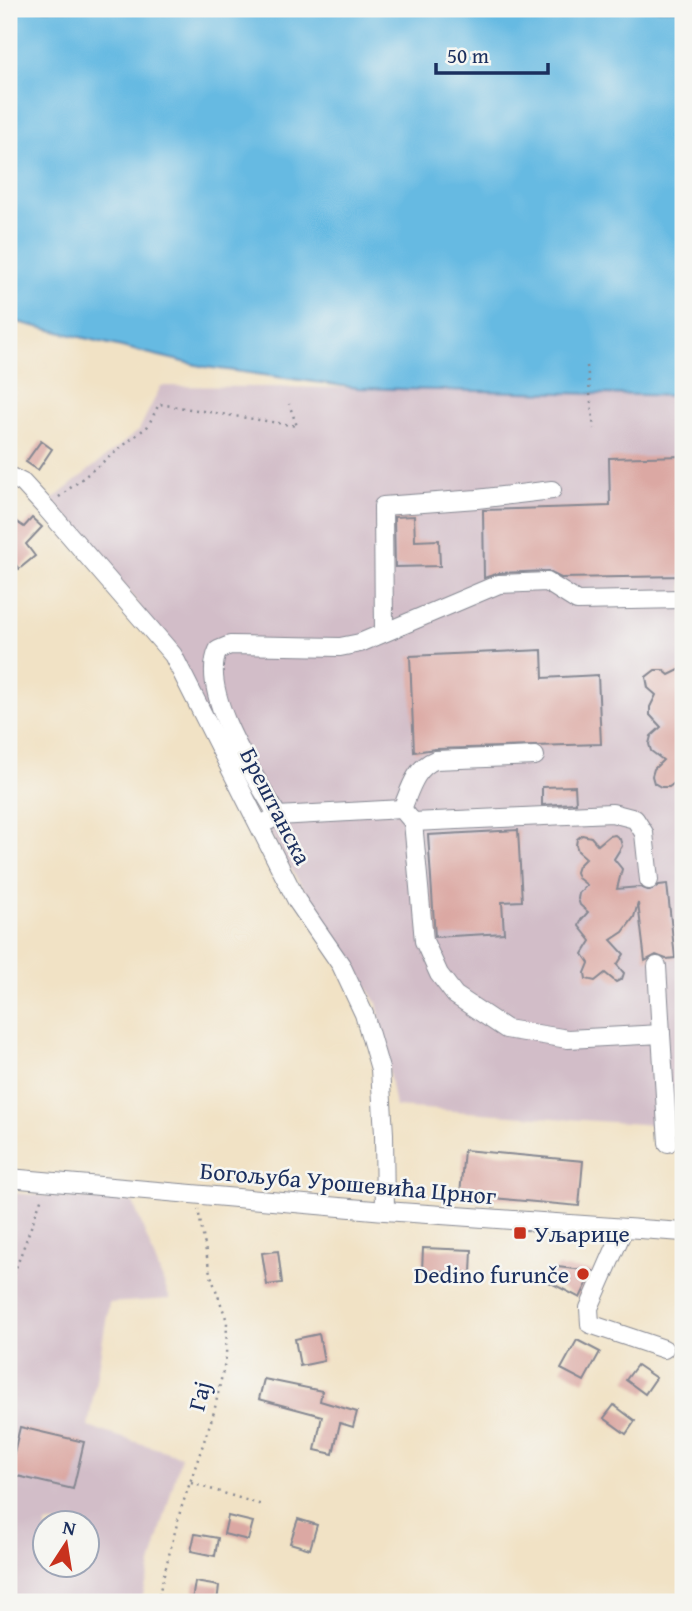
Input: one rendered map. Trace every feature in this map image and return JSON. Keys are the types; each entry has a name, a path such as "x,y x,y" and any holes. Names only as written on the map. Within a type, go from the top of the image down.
{"street":[{"name":"Брештанска","path":"9,476 23,483 46,508 173,655 297,901 341,965 365,1014 380,1069 384,1134 384,1211"},
{"path":"384,631 383,506 552,490"},
{"path":"278,816 235,740 217,700 213,661 218,650 230,645 340,647 360,643 499,583 547,582 577,601 683,599"},
{"path":"535,756 435,760 426,764 419,772 408,816 424,941 439,974 456,995 506,1029 568,1039 661,1034"},
{"path":"258,826 278,816 612,813 635,819 644,833 649,880"},
{"path":"657,966 668,1143"},
{"name":"Богољуба Урошевића Црног","path":"9,1178 384,1211 683,1232"},
{"path":"624,1228 589,1308 590,1324 664,1349"}],"path":[{"path":"587,366 594,429"},
{"path":"46,508 148,426 159,404 297,426 289,404"},
{"path":"9,1287 47,1181"},
{"name":"Гај","path":"157,1602 180,1512 214,1412 226,1357 226,1321 210,1273 195,1195"},
{"path":"191,1483 262,1505"}],"shaded area":[{"path":"161,386 683,396 683,1127 395,1107 377,1003 285,860 134,598 52,500 139,430"},
{"path":"9,1193 133,1202 170,1299 109,1303 88,1427 181,1456 141,1602 9,1602"}],"water":[{"path":"9,9 683,9 683,396 358,388 205,367 9,320"}],"building":[{"path":"41,441 52,449 38,470 26,462"},
{"path":"683,456 683,576 561,578 547,571 499,573 484,578 483,510 610,506 609,458"},
{"path":"414,516 415,541 439,540 440,566 395,567 394,517"},
{"path":"9,517 24,527 32,518 42,527 26,544 35,556 19,569 9,557"},
{"path":"542,650 543,678 598,675 601,744 414,752 410,656"},
{"path":"683,668 683,787 677,781 669,787 661,787 654,783 652,776 654,769 663,760 651,751 649,744 651,736 661,727 650,715 650,707 656,695 648,688 646,677 655,670 663,670 669,675"},
{"path":"575,786 576,803 542,805 542,787"},
{"path":"518,830 522,901 502,902 504,933 435,937 428,835"},
{"path":"582,835 591,837 598,845 609,836 615,835 620,839 622,846 614,859 622,869 617,889 640,887 650,891 659,885 667,884 675,958 666,959 656,955 645,961 638,903 634,917 623,932 611,940 624,954 617,965 624,973 622,979 616,982 605,973 595,981 586,979 589,963 583,954 591,941 579,926 588,912 578,899 579,893 587,885 578,878 576,872 586,858 576,845 577,839"},
{"path":"464,1150 583,1161 579,1206 460,1195"},
{"path":"423,1248 472,1250 471,1273 422,1271"},
{"path":"278,1251 282,1283 267,1285 262,1253"},
{"path":"557,1267 593,1271 580,1298 549,1282"},
{"path":"319,1334 324,1361 300,1366 295,1339"},
{"path":"577,1340 600,1352 584,1381 561,1369"},
{"path":"637,1365 656,1378 645,1394 626,1380"},
{"path":"264,1379 322,1391 320,1401 357,1412 353,1427 340,1423 333,1454 315,1450 322,1416 259,1399"},
{"path":"614,1405 635,1421 626,1434 604,1418"},
{"path":"20,1427 84,1442 73,1489 9,1474"},
{"path":"228,1516 253,1522 248,1540 224,1534"},
{"path":"298,1519 317,1525 310,1549 290,1543"},
{"path":"195,1534 218,1538 215,1556 191,1551"},
{"path":"195,1582 219,1586 217,1602 192,1600"}],"place":[{"name":"Уљарице","path":"520,1233"},
{"name":"Dedino furunče","path":"583,1274"}]}
